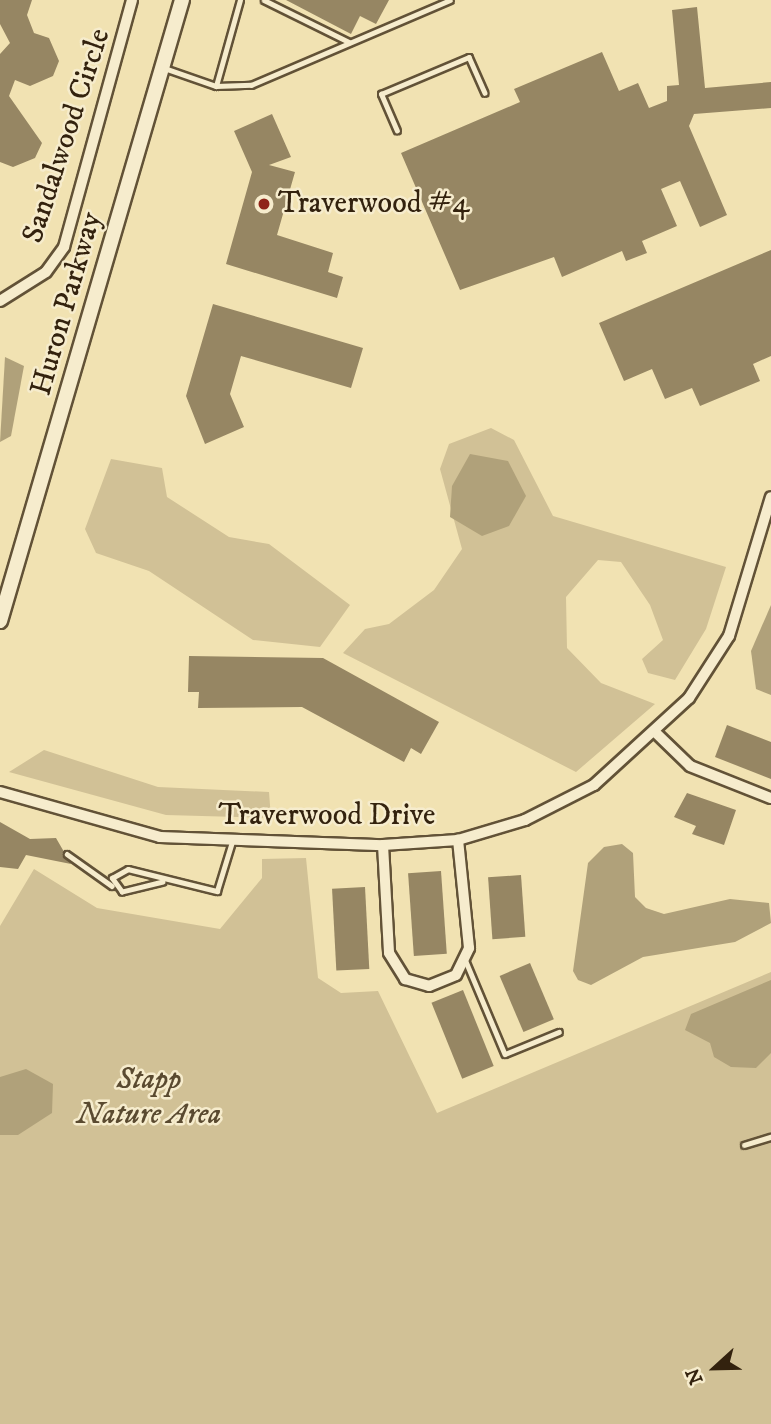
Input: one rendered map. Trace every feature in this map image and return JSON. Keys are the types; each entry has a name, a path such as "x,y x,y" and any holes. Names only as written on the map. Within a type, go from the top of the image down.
{"street":[{"name":"Sandalwood Circle","path":"0,301 46,272 64,247 132,0"},
{"name":"Huron Parkway","path":"0,621 182,0"},
{"name":"Traverwood Drive","path":"0,792 160,837 232,841 383,845 458,841 525,820 594,785 656,733 689,698 729,636 771,496"},
{"path":"656,733 690,766 771,798"},
{"path":"383,845 389,953 405,979 429,986 456,975 469,948 458,841"}],"lane":[{"path":"216,86 240,0"},
{"path":"264,0 350,43"},
{"path":"164,68 216,86 251,85 450,0"},
{"path":"397,131 381,94 469,57 485,93"},
{"path":"114,888 112,878 123,869 163,882 217,891 232,841"},
{"path":"67,854 114,888 128,892 163,882"},
{"path":"464,958 505,1054 559,1032"},
{"path":"744,1145 771,1137"}],"green space":[{"path":"491,428 514,440 553,516 726,567 706,629 675,680 648,673 642,659 663,640 650,605 621,562 598,560 566,597 567,648 601,683 655,704 576,772 343,653 365,629 389,624 434,590 462,549 440,469 449,444"},
{"path":"111,459 162,468 167,497 229,537 269,544 350,605 320,647 253,640 149,571 96,553 85,529"},
{"path":"44,750 158,787 269,792 271,818 166,815 9,772"},
{"name":"Stapp Nature Area","path":"306,858 318,978 341,993 378,991 437,1113 771,972 771,1424 0,1424 0,926 34,869 97,908 220,929 262,878 262,859"}],"shaded area":[{"path":"5,357 24,366 11,436 0,442"},
{"path":"470,454 508,461 526,496 509,526 482,536 450,517 452,486"},
{"path":"771,605 771,695 756,689 751,651"},
{"path":"622,844 633,853 635,897 646,908 664,914 730,899 769,903 771,923 735,942 643,957 591,985 578,980 573,971 588,863 604,847"},
{"path":"771,980 771,1053 756,1068 731,1067 714,1057 710,1043 685,1030 691,1014"},
{"path":"26,1069 53,1084 52,1113 18,1135 0,1135 0,1077"}],"building":[{"path":"0,0 32,0 27,15 34,33 49,38 59,61 53,76 30,86 15,80 9,96 42,143 35,158 13,167 0,162 0,54 10,43 0,24"},
{"path":"286,0 389,0 376,24 360,16 351,34"},
{"path":"697,7 705,88 771,82 771,108 694,114 689,126 727,215 700,227 680,181 661,189 677,226 642,241 647,253 626,261 622,251 562,277 554,257 460,290 401,153 520,102 514,89 602,52 619,91 638,83 649,108 667,101 667,86 679,85 672,10"},
{"name":"Traverwood #4","path":"272,114 291,157 269,165 295,172 277,235 333,253 328,272 343,277 337,298 226,264 252,172 234,131"},
{"path":"771,250 771,356 753,364 760,381 700,406 692,388 665,399 652,369 624,381 599,323"},
{"path":"213,304 363,348 351,388 241,356 230,394 244,427 205,444 186,396"},
{"path":"189,656 323,658 439,722 421,754 411,748 404,762 302,707 198,708 199,692 188,692"},
{"path":"727,725 771,742 771,779 715,757"},
{"path":"687,793 736,810 724,845 692,834 696,826 674,817"},
{"path":"0,822 30,839 56,838 71,864 26,855 18,869 0,867"},
{"path":"441,871 447,954 414,956 408,873"},
{"path":"521,875 525,937 492,939 488,877"},
{"path":"365,887 369,969 336,971 332,889"},
{"path":"530,963 554,1019 523,1032 500,976"},
{"path":"463,990 494,1066 462,1079 431,1003"}],"place":[{"name":"Traverwood #4","path":"264,204"}]}
